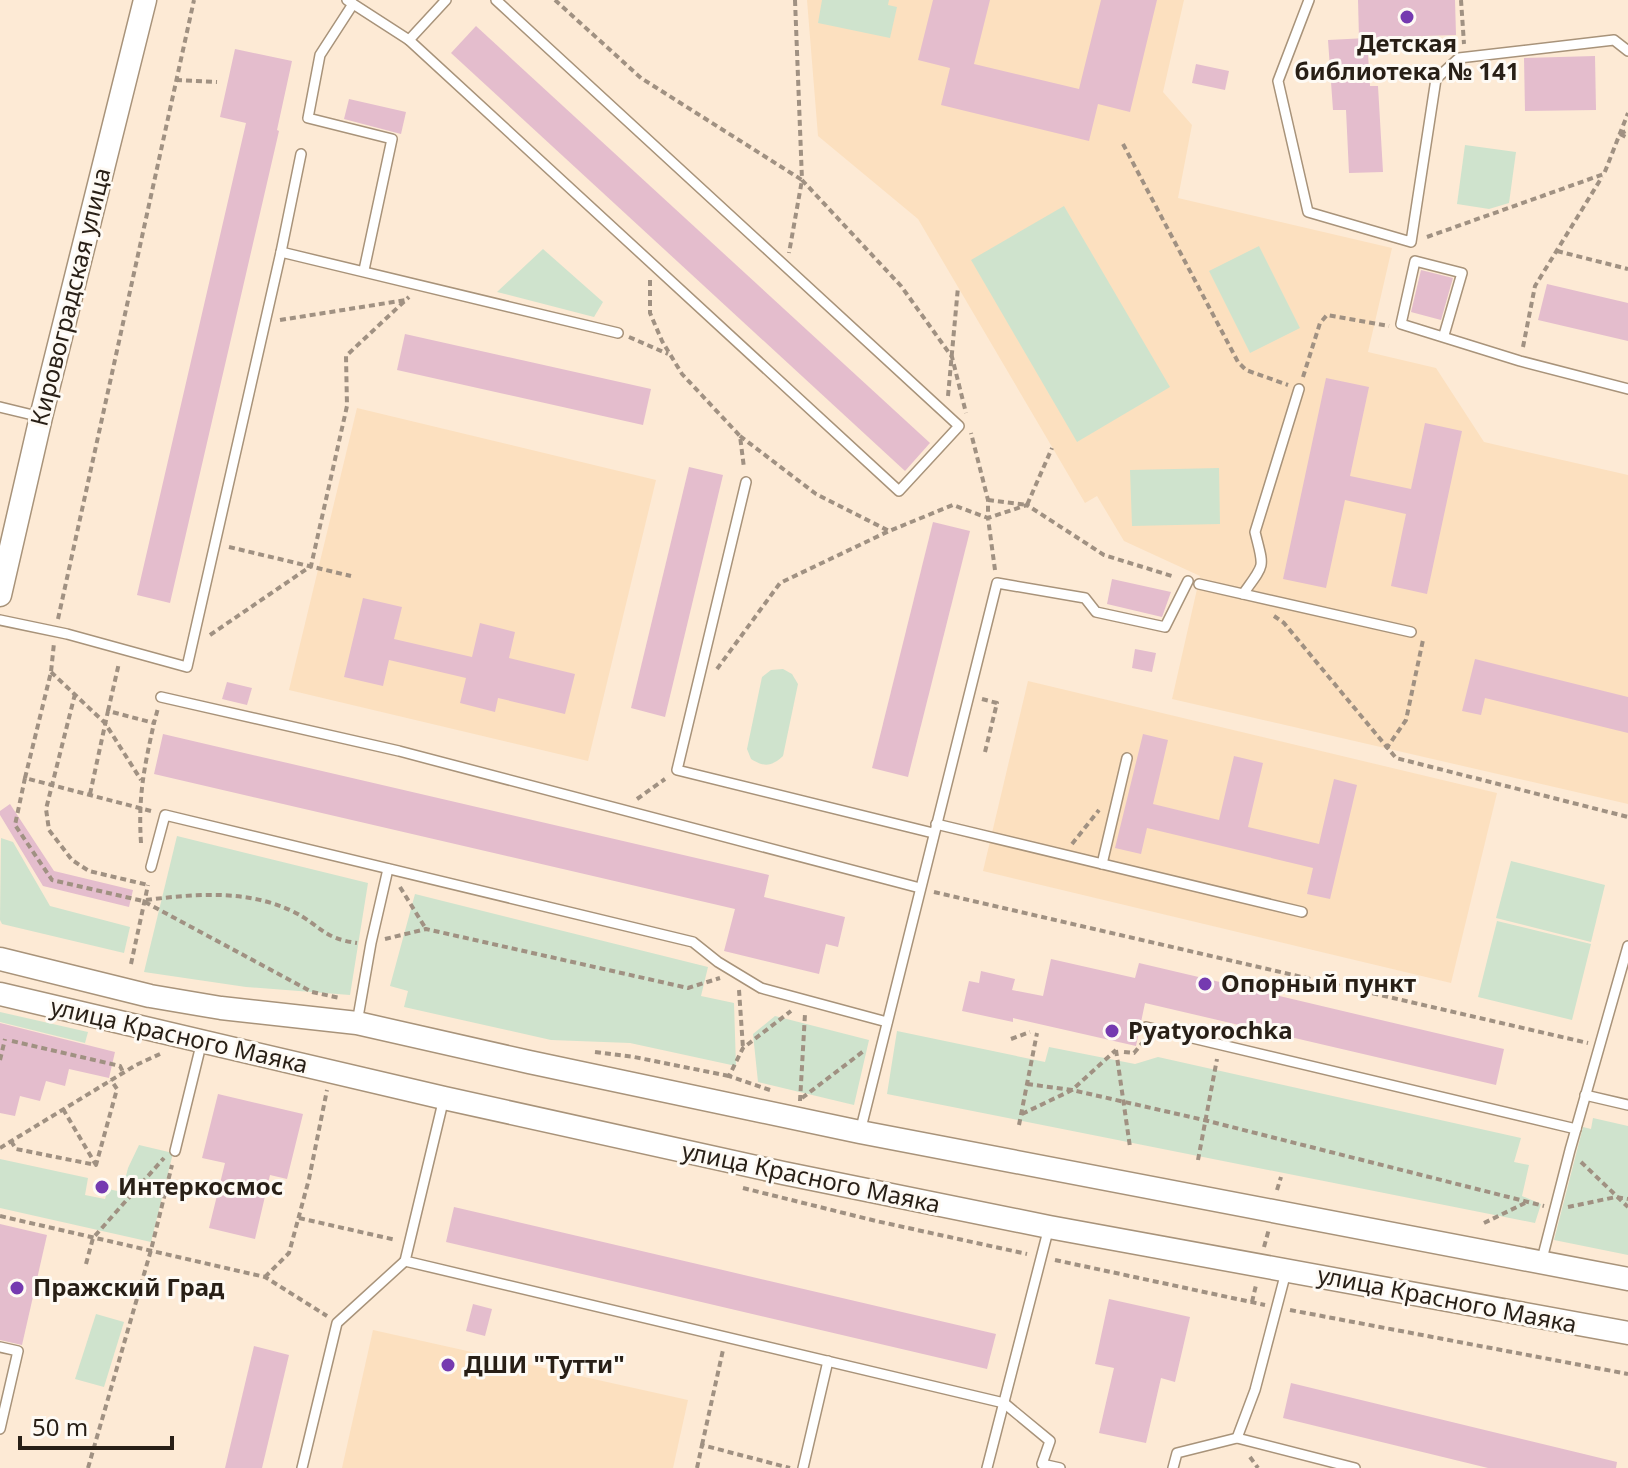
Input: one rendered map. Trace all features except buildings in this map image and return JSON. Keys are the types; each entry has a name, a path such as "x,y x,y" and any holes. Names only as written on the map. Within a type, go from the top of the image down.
{"street":[{"name":"Кировоградская улица","path":"0,595 145,0"},
{"name":"улица Красного Маяка","path":"0,959 164,998 221,1008 359,1013 529,1062 860,1132 1628,1279"},
{"name":"улица Красного Маяка","path":"0,994 200,1049 444,1098 783,1173 1049,1227 1628,1333"}],"lane":[{"path":"409,40 446,0"},
{"path":"364,270 392,139 308,118 320,55 350,2 409,40 899,491 959,426 496,0"},
{"path":"1309,0 1278,81 1308,212 1411,242 1436,79 1459,58 1614,40 1628,51"},
{"path":"0,620 187,667 301,154"},
{"path":"281,252 618,333"},
{"path":"1444,335 1462,273 1415,261 1401,324 1520,361 1628,389"},
{"path":"1243,594 1262,566 1263,556 1255,532 1299,389"},
{"path":"0,407 41,417"},
{"path":"746,482 677,770 1063,855 1302,912"},
{"path":"860,1132 997,583 1085,598 1096,612 1165,627 1194,583 1411,632"},
{"path":"161,697 399,751 920,888"},
{"path":"1102,864 1127,758"},
{"path":"147,868 165,815 693,942 718,962 761,988 887,1022"},
{"path":"359,1013 388,869"},
{"path":"1541,1264 1628,946"},
{"path":"1146,1027 1576,1129"},
{"path":"176,1148 200,1049"},
{"path":"1585,1095 1628,1105"},
{"path":"302,1468 337,1323 405,1261 444,1098"},
{"path":"987,1468 1049,1227"},
{"path":"405,1261 1004,1403 1050,1441 1042,1464 1060,1468"},
{"path":"1237,1438 1255,1390 1286,1270"},
{"path":"0,1347 18,1351 0,1429"},
{"path":"803,1468 828,1361"},
{"path":"1173,1468 1177,1453 1237,1438 1349,1467"}],"path":[{"path":"194,0 55,632 51,672 15,825 52,880 143,901 312,992 359,1013"},
{"path":"555,0 641,78 802,180 901,286 952,357 966,415"},
{"path":"787,267 802,180 795,0"},
{"path":"1459,58 1464,42 1461,0"},
{"path":"176,80 217,82"},
{"path":"1520,361 1535,286 1604,174 1628,113"},
{"path":"1620,134 1628,130"},
{"path":"1620,134 1628,138"},
{"path":"1123,144 1242,367 1299,389 1322,318 1332,314 1386,327 1392,324"},
{"path":"1443,231 1604,174"},
{"path":"1557,251 1628,269"},
{"path":"649,261 650,313 682,374 740,436 816,494 889,531"},
{"path":"191,648 311,566 347,406 346,356 408,300 413,282"},
{"path":"947,414 958,287"},
{"path":"265,322 408,300"},
{"path":"618,333 671,355"},
{"path":"970,429 988,500 997,583"},
{"path":"740,436 746,482"},
{"path":"694,700 780,583 889,531 953,505 988,518 1027,505 1052,448"},
{"path":"988,500 1027,505 1104,555 1194,583"},
{"path":"215,543 351,576"},
{"path":"1243,594 1284,623 1396,758 1628,817"},
{"path":"1386,749 1406,720 1424,635 1411,632"},
{"path":"90,794 122,649"},
{"path":"51,672 105,723 141,780"},
{"path":"75,694 46,809 49,830 72,860 89,871 145,885"},
{"path":"968,696 997,703 985,752"},
{"path":"141,854 141,780 161,697"},
{"path":"108,711 154,723"},
{"path":"621,810 677,770"},
{"path":"25,778 165,815"},
{"path":"1063,855 1121,782"},
{"path":"145,885 147,868"},
{"path":"131,964 147,868"},
{"path":"388,869 426,929"},
{"path":"920,888 1599,1046"},
{"path":"143,901 227,894 287,909 304,917 324,935 361,944 426,929 688,988 738,973 743,1048"},
{"path":"805,1000 800,1100 883,1036"},
{"path":"729,1076 743,1048 805,1000"},
{"path":"1011,1039 1030,1032"},
{"path":"1019,1125 1037,1033"},
{"path":"0,1060 5,1039"},
{"path":"12,1041 120,1066 124,1072"},
{"path":"1198,1160 1220,1045"},
{"path":"0,1148 124,1072 169,1049 200,1049"},
{"path":"1022,1114 1072,1090 1116,1050 1130,1147"},
{"path":"593,1052 729,1076 772,1090"},
{"path":"1124,1052 1134,1053"},
{"path":"96,1165 117,1089 111,1080"},
{"path":"1027,1084 1072,1090 1204,1120 1555,1210 1616,1197 1628,1199"},
{"path":"265,1277 289,1253 328,1088"},
{"path":"63,1109 96,1165"},
{"path":"11,1141 16,1149 96,1165"},
{"path":"86,1264 93,1238 176,1148"},
{"path":"88,1468 151,1250 176,1148"},
{"path":"1570,1150 1628,1207"},
{"path":"1484,1223 1527,1202"},
{"path":"0,1216 265,1277 337,1323"},
{"path":"299,1218 410,1243"},
{"path":"1263,1253 1270,1222"},
{"path":"1252,1302 1258,1276"},
{"path":"697,1468 726,1337"},
{"path":"702,1445 791,1468"}],"shaded area":[{"path":"807,0 1184,0 1163,92 1192,125 1178,198 1392,248 1368,352 1436,368 1484,442 1628,475 1628,804 1172,699 1200,576 1124,541 1097,496 1085,503 918,219 818,136"},
{"path":"357,408 656,480 588,761 289,690"},
{"path":"1028,681 1497,793 1451,983 983,871"},
{"name":"ДШИ \"Тутти\"","path":"373,1330 688,1400 673,1468 342,1468"}],"green space":[{"path":"822,0 889,0 888,5 897,7 890,38 818,23"},
{"path":"1465,145 1516,152 1509,203 1489,209 1457,204"},
{"path":"1064,206 1170,387 1077,442 971,260"},
{"path":"1259,246 1300,328 1250,353 1209,271"},
{"path":"543,249 603,302 594,317 497,292"},
{"path":"1219,468 1220,524 1132,526 1130,470"},
{"path":"783,669 792,674 798,684 783,756 771,764 764,764 751,759 747,749 762,677 771,670"},
{"path":"177,836 368,883 350,995 246,987 144,972"},
{"path":"1,838 13,842 50,906 130,927 124,953 2,924"},
{"path":"1511,861 1605,885 1591,942 1496,918"},
{"path":"415,894 708,967 701,996 734,1003 736,1066 630,1043 551,1040 404,1007 408,991 390,986"},
{"path":"1497,921 1591,944 1572,1020 1478,997"},
{"path":"0,1012 88,1032 85,1043 0,1022"},
{"path":"775,1016 869,1040 854,1105 758,1082 753,1034"},
{"path":"897,1031 1045,1062 1049,1047 1135,1064 1158,1057 1521,1138 1514,1162 1529,1165 1522,1196 1541,1204 1535,1223 887,1094"},
{"path":"1593,1118 1628,1126 1628,1255 1554,1240 1583,1127 1591,1129"},
{"path":"139,1145 173,1153 151,1242 0,1208 0,1159 88,1178 85,1195 105,1199 108,1189 122,1192 128,1168"},
{"path":"96,1314 124,1322 104,1387 75,1379"}],"place":[{"name":"Детская библиотека № 141","path":"1407,17"},
{"name":"Опорный пункт","path":"1205,984"},
{"name":"Pyatyorochka","path":"1112,1031"},
{"name":"Интеркосмос","path":"102,1187"},
{"name":"Пражский Град","path":"17,1288"},
{"name":"ДШИ \"Тутти\"","path":"448,1365"}]}
